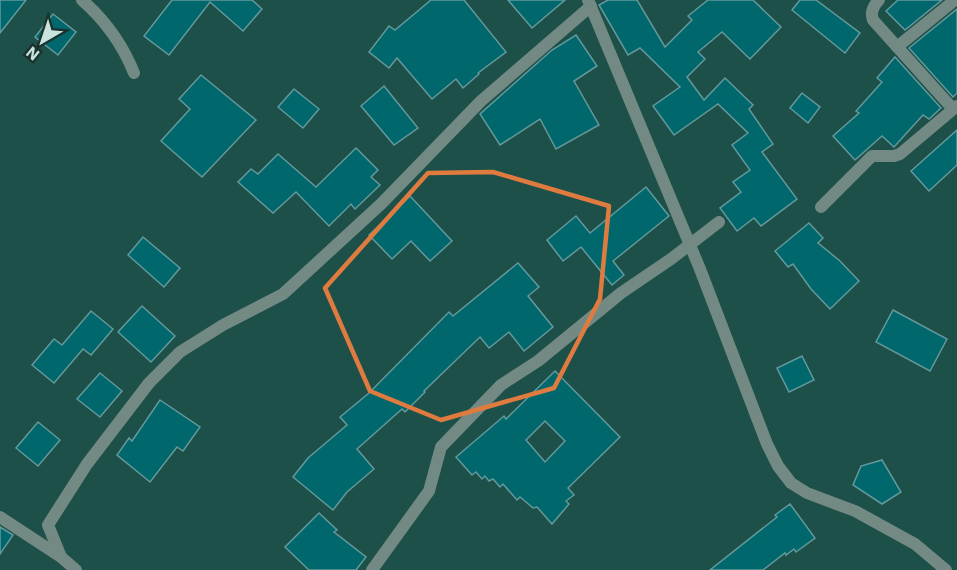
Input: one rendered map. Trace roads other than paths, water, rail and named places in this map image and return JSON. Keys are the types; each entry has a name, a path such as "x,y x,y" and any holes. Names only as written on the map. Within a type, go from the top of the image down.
{"street":[{"path":"82,0 101,17 125,51 134,73"},
{"path":"821,207 872,156 900,154 955,108 873,20 872,9 879,0"},
{"path":"897,47 954,0"},
{"path":"61,557 48,525 87,464 149,383 180,352 223,325 283,294 381,204 481,101 589,3 689,244 767,444 778,466 790,483 807,493 855,512 905,538 946,570"},
{"path":"372,570 429,491 441,447 483,404 501,386 538,361 621,293 671,259 719,222"},
{"path":"0,517 61,557 76,570"}]}
